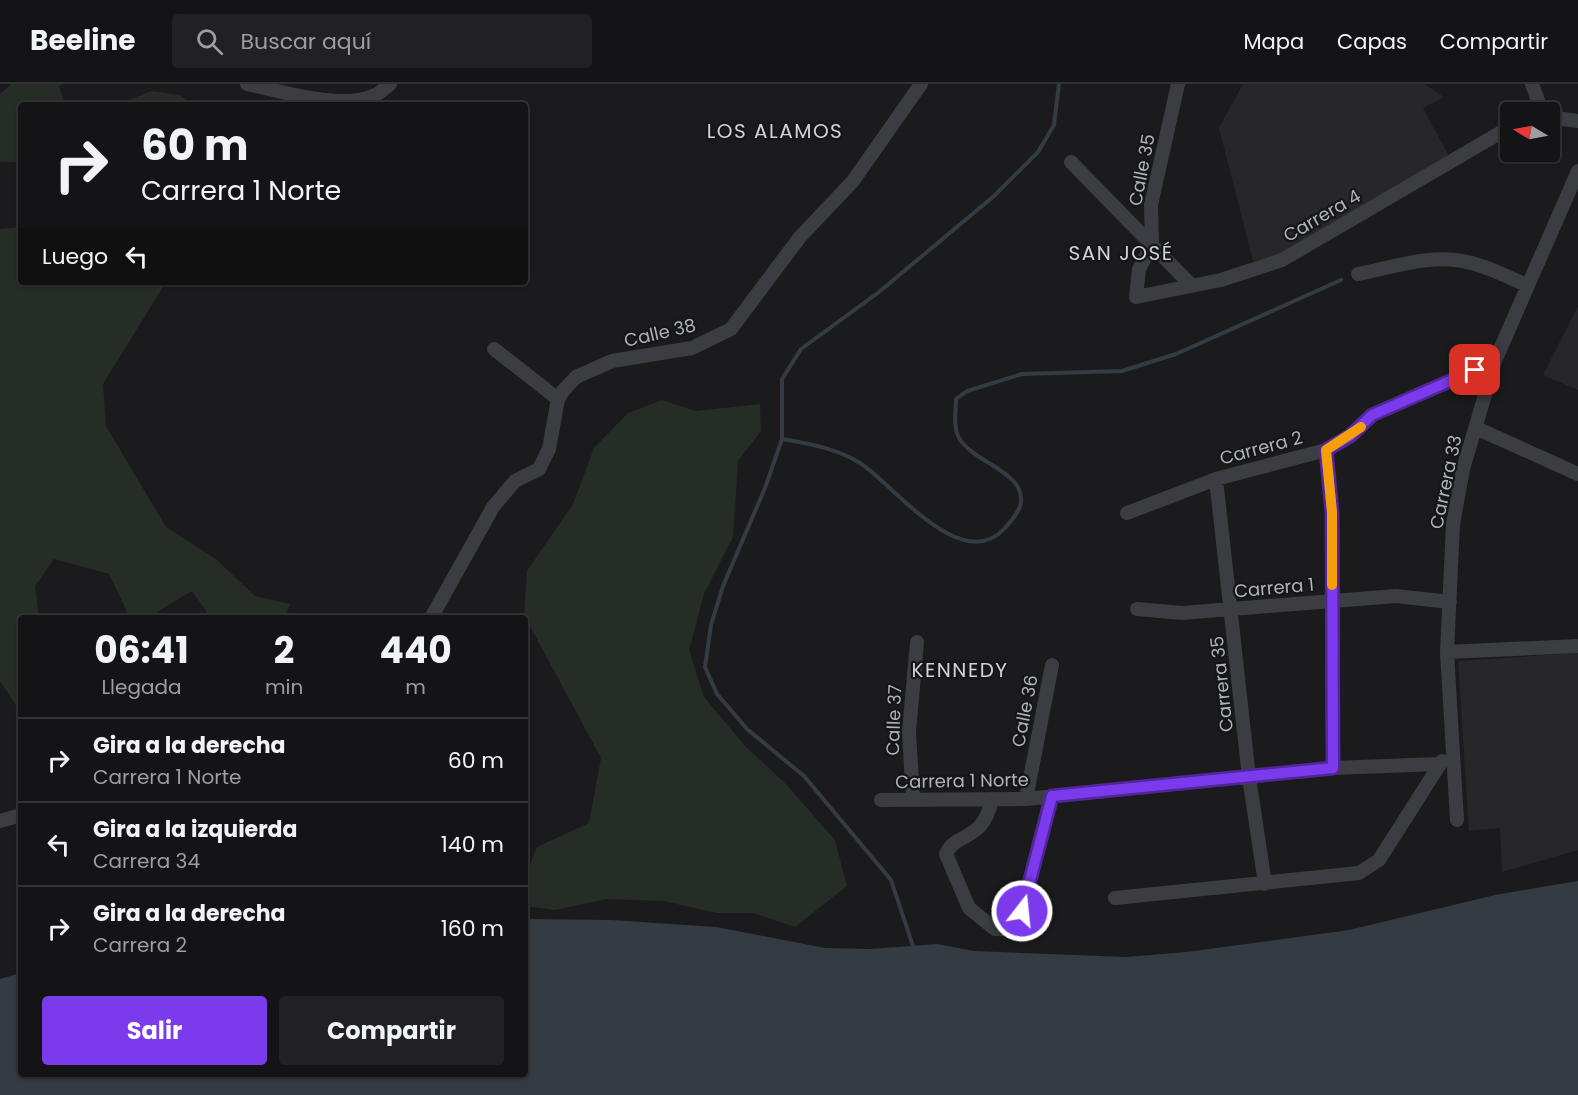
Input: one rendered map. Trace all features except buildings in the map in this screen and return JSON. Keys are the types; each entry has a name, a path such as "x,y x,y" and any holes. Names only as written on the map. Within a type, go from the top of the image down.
{"street":[{"path":"247,84 321,99 349,101 374,96 390,84"},
{"path":"321,99 325,84"},
{"name":"Calle 38","path":"558,399 576,377 612,361 692,348 731,329 800,237 854,181 921,84"},
{"name":"Calle 35","path":"1136,297 1139,269 1152,245 1150,205 1178,84"},
{"path":"1532,84 1538,102"},
{"path":"1560,118 1578,121"},
{"name":"Carrera 4","path":"1136,297 1221,280 1282,260 1500,133"},
{"path":"1071,162 1192,286"},
{"name":"Carrera 33","path":"1457,820 1447,652 1453,524 1463,469 1495,361 1526,285 1578,171"},
{"path":"1358,274 1421,261 1455,260 1483,266 1526,285"},
{"path":"432,615 493,507 515,481 539,469 549,449 558,399 494,349"},
{"name":"Carrera 2","path":"1127,513 1216,479 1326,450 1350,436 1372,415 1495,361"},
{"path":"1476,428 1578,474"},
{"path":"1326,450 1332,512 1333,768"},
{"name":"Carrera 35","path":"1216,479 1233,610 1249,777 1265,884"},
{"name":"Carrera 1","path":"1137,609 1182,613 1396,596 1449,602"},
{"name":"Calle 37","path":"913,800 909,732 916,642"},
{"path":"1447,652 1578,646"},
{"name":"Calle 36","path":"1026,799 1052,665"},
{"path":"1115,898 1359,873 1379,861 1438,764 1454,753"},
{"name":"Carrera 1 Norte","path":"881,800 1026,799 1333,768 1438,764"},
{"path":"992,799 988,815 978,830 949,848 946,854 969,908 995,929 1017,930 1052,796"},
{"path":"0,821 18,816"}],"shaded area":[{"path":"11,84 63,84 59,86 64,102 18,102 18,162 0,162 0,94"},
{"path":"1243,84 1424,84 1444,97 1423,108 1450,158 1278,256 1253,261 1219,128"},
{"path":"151,91 179,95 190,102 125,102"},
{"path":"18,227 18,285 164,285 103,384 106,426 166,527 216,559 255,596 290,604 285,615 207,615 192,591 152,615 129,615 109,574 54,559 35,586 39,615 18,615 18,708 0,681 0,229"},
{"path":"1578,306 1578,390 1543,375"},
{"path":"662,400 696,411 760,404 761,431 738,461 733,537 704,594 689,650 704,697 746,747 784,782 835,840 847,886 795,927 754,913 717,913 663,901 607,899 555,910 528,906 528,869 537,847 589,823 601,758 528,622 528,615 524,615 527,571 573,504 594,448 628,413"},
{"path":"1578,653 1578,850 1502,872 1500,828 1469,831 1458,661"},
{"path":"1578,881 1578,1095 0,1095 0,979 18,974 18,1077 528,1077 528,919 611,920 716,927 825,948 871,949 937,944 974,951 1126,957 1187,952 1349,930 1495,895"}],"waterway":[{"path":"914,949 891,880 804,776 747,729 717,694 705,667 711,625 723,586 765,488 782,439 782,379 801,349 879,292 994,196 1038,152 1054,125 1059,84"},
{"path":"782,439 822,447 851,458 874,474 928,521 948,534 968,541 987,540 1004,529 1017,513 1021,502 1020,491 1006,474 964,445 956,432 956,399 967,391 1022,374 1122,371 1176,354 1341,280"}],"slow traffic":[{"path":"1332,585 1332,512 1326,450 1361,427"}],"district":[{"name":"LOS ALAMOS","path":"775,131"},
{"name":"SAN JOSÉ","path":"1121,253"},
{"name":"KENNEDY","path":"960,670"}],"route":[{"path":"1022,911 1052,796 1333,768 1332,512 1326,450 1350,436 1372,415 1475,370"}]}
